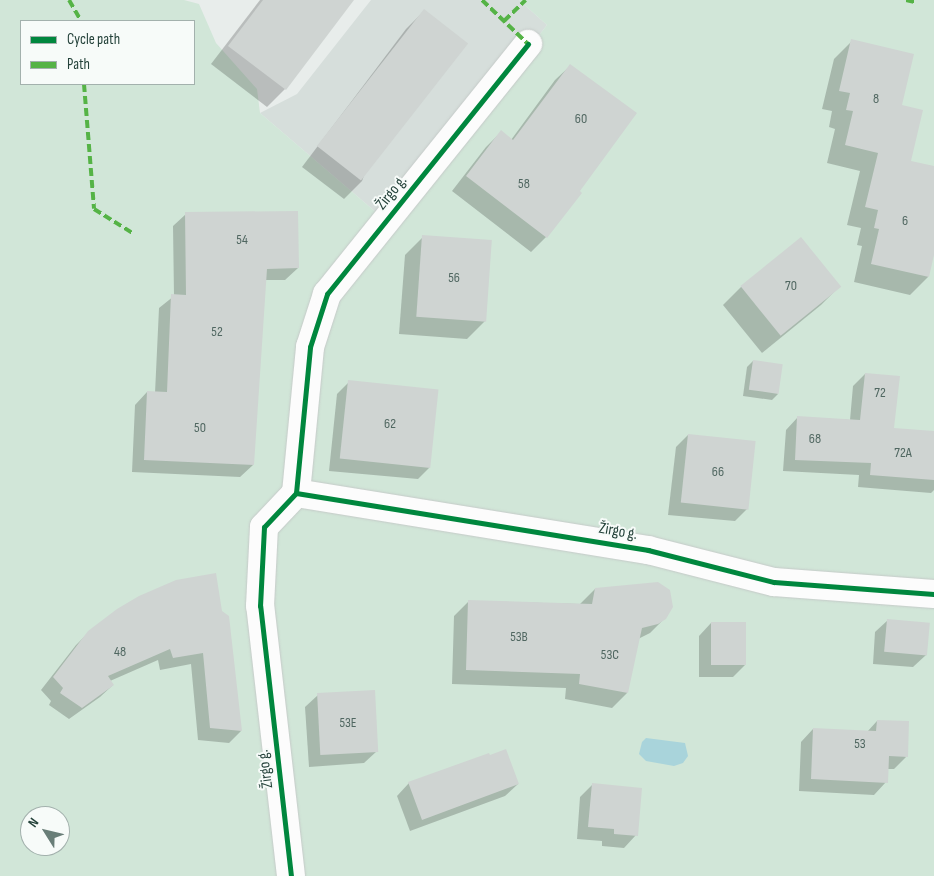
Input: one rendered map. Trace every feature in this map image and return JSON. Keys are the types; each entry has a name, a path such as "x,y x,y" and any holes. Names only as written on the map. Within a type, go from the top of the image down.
{"street":[{"name":"Žirgo g.","path":"291,876 260,606 264,527 296,492 310,346 327,294 528,44"},
{"name":"Žirgo g.","path":"296,492 648,550 774,582 934,594"}],"shaded area":[{"path":"371,0 519,0 547,25 392,226 260,113 297,94"}],"green space":[{"path":"0,0 184,0 199,4 216,43 257,89 260,113 392,226 547,25 519,0 934,0 934,876 0,876"}],"water":[{"path":"646,738 685,743 688,756 683,763 674,766 646,761 639,754 642,742"}],"building":[{"path":"263,0 354,0 286,90 228,46"},
{"path":"424,9 468,43 361,181 317,146"},
{"path":"851,39 914,54 902,105 923,110 911,161 934,166 934,255 929,277 871,264 879,229 874,228 878,210 865,207 878,153 845,145 853,111 846,110 850,93 839,91"},
{"path":"570,64 637,113 580,191 582,193 547,238 466,176 501,130 513,140"},
{"path":"298,211 299,268 267,269 254,465 144,460 147,391 167,392 171,294 186,295 185,212"},
{"path":"422,235 492,240 486,322 416,317"},
{"path":"801,237 841,287 781,336 740,286"},
{"path":"753,360 783,364 779,394 749,390"},
{"path":"865,373 900,376 894,428 934,431 934,480 870,475 871,463 795,460 797,416 860,420"},
{"path":"348,380 439,390 430,468 340,459"},
{"path":"688,434 756,441 748,510 681,503"},
{"path":"216,573 222,611 229,616 242,731 210,728 203,653 173,658 170,649 108,676 114,685 82,708 60,693 63,688 53,677 88,631 117,609 139,596 176,580"},
{"path":"658,582 670,590 673,607 666,619 658,624 642,628 628,693 579,684 580,674 466,670 468,600 592,604 595,588"},
{"path":"887,619 930,623 927,656 884,652"},
{"path":"711,622 746,622 746,665 711,665"},
{"path":"375,690 378,752 320,755 317,693"},
{"path":"877,720 909,721 908,757 889,756 888,783 811,779 813,728 876,731"},
{"path":"506,749 519,784 422,820 408,782 489,753 490,755"},
{"path":"592,783 642,788 638,836 614,834 614,829 588,827"}],"marked path":[{"path":"69,0 80,20"},
{"path":"482,0 528,44"},
{"path":"504,21 526,0"},
{"path":"906,0 915,2"},
{"path":"84,85 94,209 134,234"}],"cycle path":[{"path":"296,493 310,347 327,294 528,44"},
{"path":"291,876 260,606 264,527 296,493 648,550 774,582 934,594"}]}
